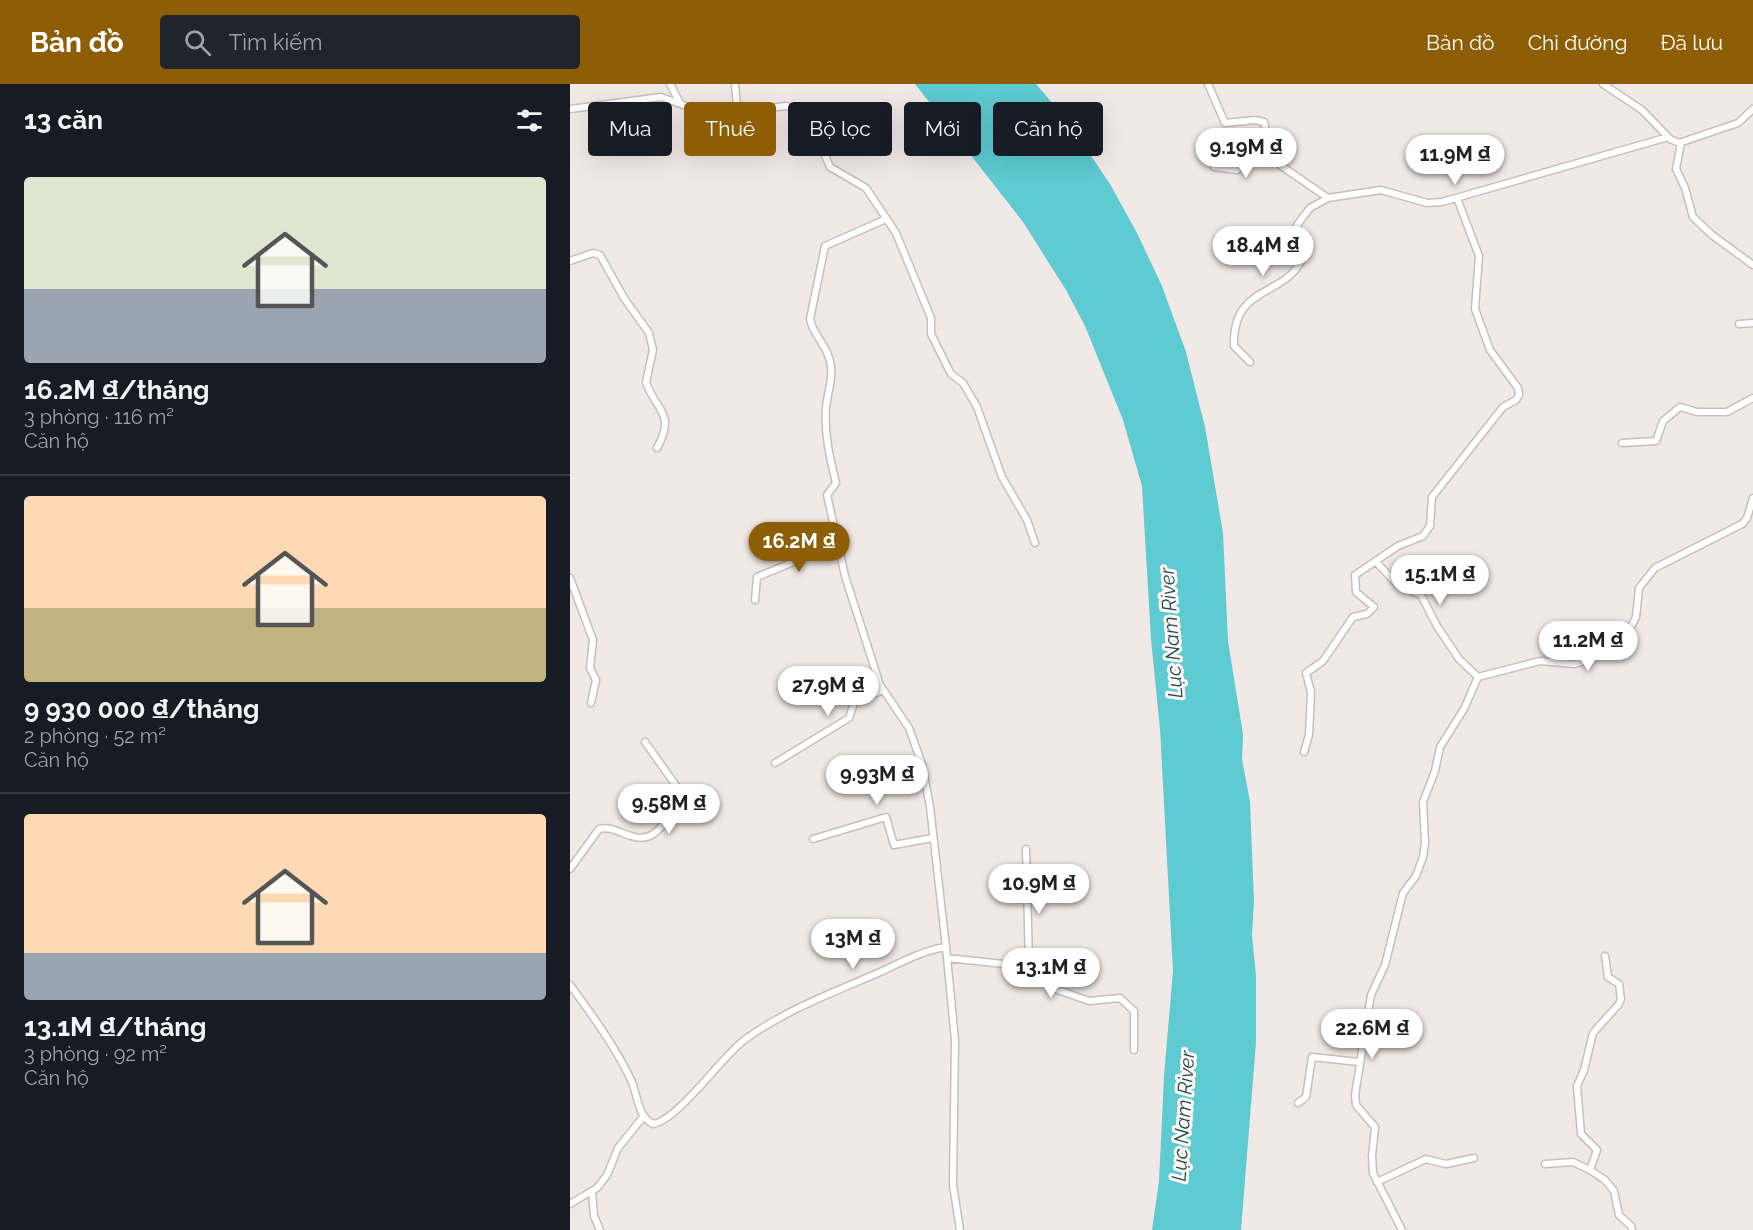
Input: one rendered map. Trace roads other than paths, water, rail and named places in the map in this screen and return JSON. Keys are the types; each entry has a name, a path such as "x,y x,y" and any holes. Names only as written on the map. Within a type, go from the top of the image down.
{"street":[{"path":"670,84 680,104"},
{"path":"735,84 737,102"},
{"path":"1208,84 1225,123 1255,120 1264,122 1275,159 1296,178 1328,198"},
{"path":"1603,84 1642,110 1668,137 1681,143 1738,123 1753,109"},
{"path":"570,109 661,97 684,105"},
{"path":"776,107 793,108 800,126 818,139 830,167 866,188 879,203 885,219 896,233 931,318 931,334 951,374 963,383 977,407 1002,477 1027,520 1035,543"},
{"path":"1250,362 1234,346 1237,321 1257,295 1286,277 1301,263 1306,236 1297,230 1297,225 1310,208 1328,198 1375,190 1427,203 1457,198 1668,137"},
{"path":"1681,143 1676,169 1685,188 1693,217 1712,235 1753,265"},
{"path":"1214,167 1237,170 1243,159 1275,159"},
{"path":"1304,752 1309,735 1311,692 1306,673 1323,661 1353,617 1367,614 1373,609 1372,603 1356,592 1354,580 1360,570 1377,563 1398,546 1420,538 1428,530 1433,515 1432,497 1503,407 1516,400 1519,395 1518,388 1490,350 1474,309 1479,256 1457,198"},
{"path":"885,219 825,246 812,307 811,326 823,340 832,368 826,407 826,436 836,483 827,495 845,576 883,690 909,728 927,785 956,1051 953,1185 960,1230"},
{"path":"570,261 593,253 600,255 624,298 646,325 653,350 646,382 662,408 665,428 657,448"},
{"path":"1739,324 1753,323"},
{"path":"1622,443 1656,441 1663,421 1680,407 1701,412 1727,412 1753,398"},
{"path":"1478,677 1540,661 1574,664 1585,661 1624,634 1632,625 1636,617 1639,588 1654,568 1742,524 1747,518 1753,498"},
{"path":"755,600 758,577 801,559 836,538"},
{"path":"1377,563 1398,585 1422,596 1437,626 1459,659 1478,677"},
{"path":"570,578 593,640 590,668 596,680 591,703"},
{"path":"1402,1230 1377,1182 1372,1156 1375,1127 1354,1100 1359,1062 1371,995 1385,965 1398,907 1423,857 1424,802 1435,771 1440,747 1464,709 1478,677"},
{"path":"775,763 849,718 854,703 883,690"},
{"path":"570,869 599,829 605,828 633,837 648,837 664,823 673,808 676,787 645,742"},
{"path":"813,839 886,817 894,844 932,838"},
{"path":"1023,966 1029,962 1026,849"},
{"path":"570,985 622,1063 632,1082 644,1118 653,1124 660,1123 689,1097 726,1056 767,1024 892,966 946,947"},
{"path":"1590,1170 1597,1150 1581,1134 1577,1089 1593,1033 1617,1009 1621,999 1618,984 1606,974 1605,956"},
{"path":"947,958 1023,966 1058,990 1074,996 1089,1001 1117,998 1126,1001 1135,1016 1134,1050"},
{"path":"1298,1103 1306,1096 1312,1057 1359,1062"},
{"path":"570,1204 592,1191 607,1175 618,1148 644,1118"},
{"path":"1377,1182 1426,1159 1446,1164 1474,1158"},
{"path":"1545,1164 1573,1162 1605,1180 1614,1191 1617,1211 1632,1230"},
{"path":"592,1191 594,1216 600,1230"}],"water":[{"name":"Lục Nam River","path":"915,84 1036,84 1051,102 993,102 993,156 1091,156 1110,184 1137,233 1162,286 1186,352 1205,427 1223,533 1228,641 1243,734 1242,759 1250,802 1256,1042 1241,1230 1152,1230 1159,1181 1164,1076 1173,971 1160,729 1151,639 1142,486 1123,420 1085,326 1066,290 1023,222 971,156 981,156 981,102 929,102"}]}
